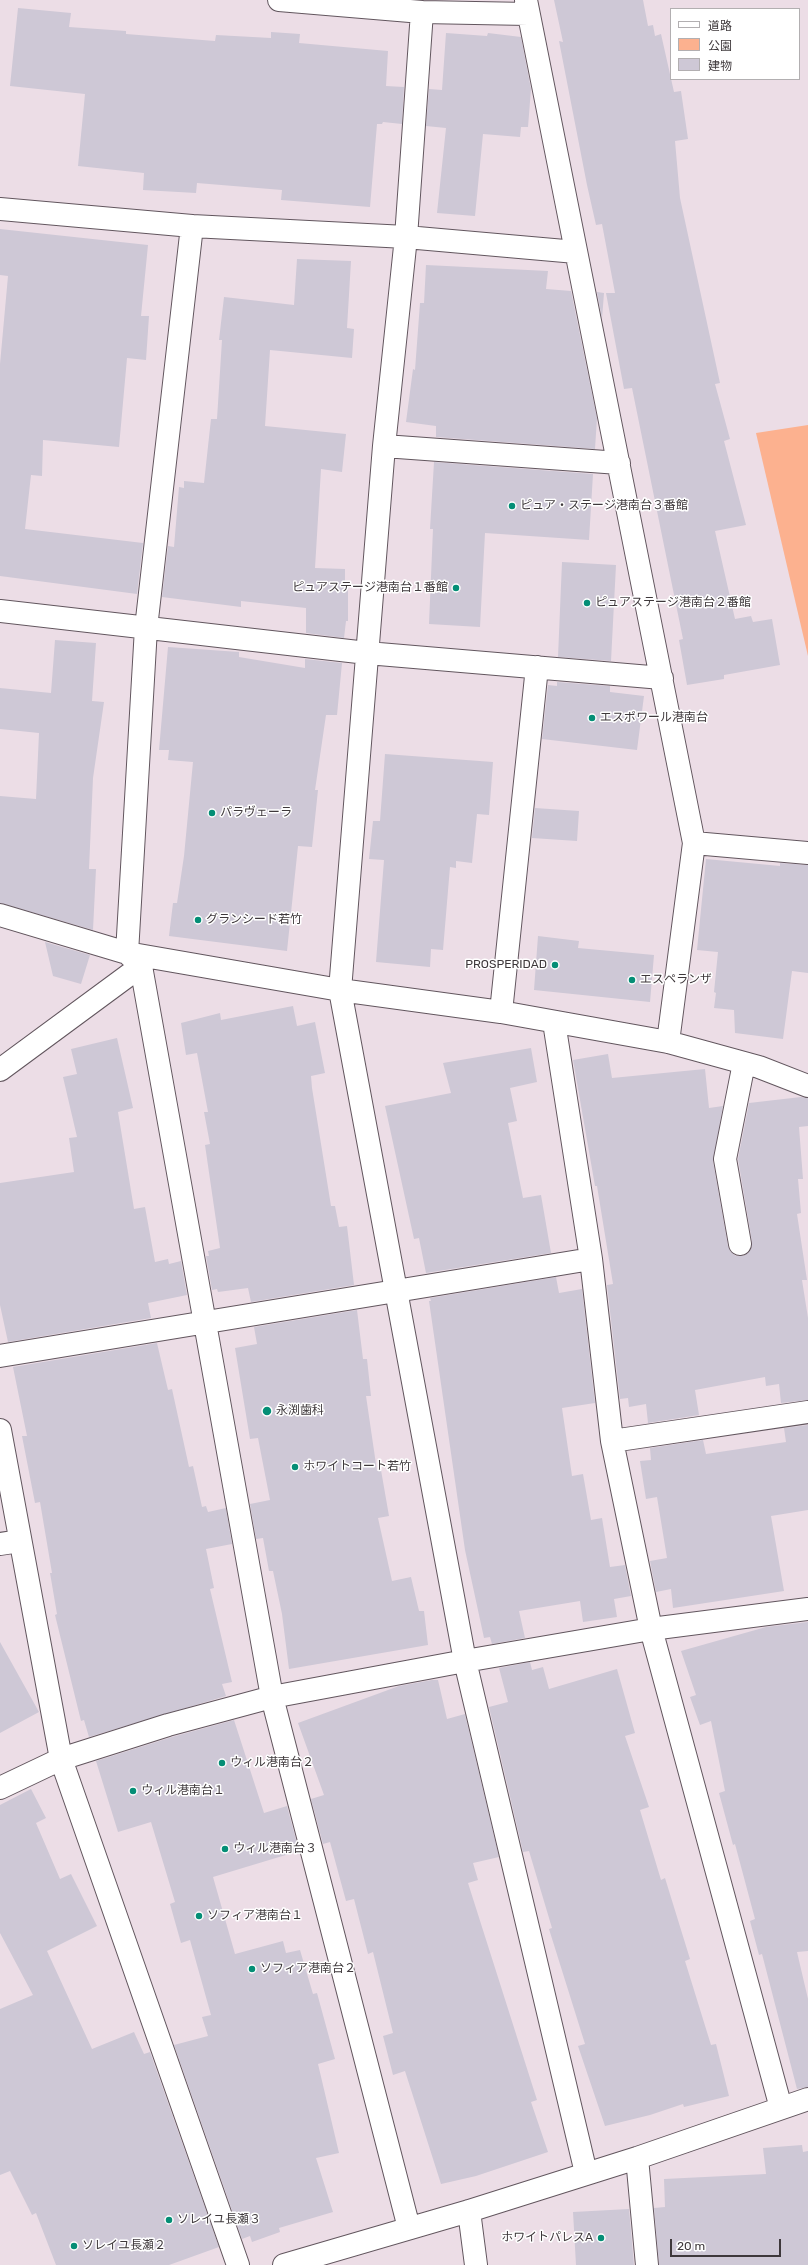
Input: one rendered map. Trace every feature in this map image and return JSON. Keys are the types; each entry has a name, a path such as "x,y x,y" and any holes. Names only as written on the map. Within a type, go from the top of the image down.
{"street":[{"path":"279,0 422,12 527,7 694,843 668,1042"},
{"path":"422,12 406,237 384,446 340,990 465,1661 586,2173"},
{"path":"0,209 192,226 406,237 576,252"},
{"path":"192,226 146,628 134,959 206,1321 272,1697 409,2228"},
{"path":"384,446 619,463"},
{"path":"0,611 367,653 662,678"},
{"path":"501,1012 537,667"},
{"path":"694,843 808,853"},
{"path":"0,916 134,959 340,990 501,1012 668,1042 744,1064 808,1086"},
{"path":"0,1070 134,959"},
{"path":"554,1022 591,1259 612,1441 651,1629 781,2108"},
{"path":"740,1244 725,1159 744,1064"},
{"path":"0,1356 591,1259"},
{"path":"612,1441 808,1412"},
{"path":"0,1430 10,1542 61,1759 238,2265"},
{"path":"0,1788 61,1759 168,1725 272,1697 465,1661 651,1629 808,1609"},
{"path":"284,2265 469,2211 637,2158 808,2099"},
{"path":"637,2158 646,2265"},
{"path":"469,2211 476,2265"}],"green space":[{"path":"808,425 808,656 756,433"}],"building":[{"path":"554,0 643,0 648,26 653,25 655,36 661,34 670,80 671,80 674,92 681,91 688,139 675,141 680,198 720,383 715,384 730,439 724,441 746,525 715,531 735,619 751,616 753,622 772,619 780,665 724,675 724,679 687,685 679,640 683,639 632,388 624,389 606,293 615,293 602,224 596,225 587,185 559,41 563,42"},
{"path":"18,8 71,13 69,27 126,31 126,34 215,41 216,35 271,38 271,32 300,34 299,43 388,51 386,86 404,87 402,124 383,122 382,124 377,124 370,207 281,200 282,190 197,183 196,193 143,190 144,173 78,166 85,94 10,86"},
{"path":"446,33 487,36 488,33 521,37 531,89 528,127 521,127 520,137 483,134 475,216 437,213 446,128 426,126 429,89 442,90"},
{"path":"0,229 148,245 141,316 149,316 146,360 127,358 119,447 43,440 42,476 31,475 25,529 143,543 137,594 0,576 0,364 8,276 0,275"},
{"path":"297,259 351,261 347,328 354,329 352,358 270,350 265,426 346,434 342,472 321,469 315,568 345,569 345,584 348,584 348,621 346,621 344,638 306,633 306,608 241,601 241,607 162,597 168,546 174,547 179,487 184,488 184,481 204,483 211,419 217,419 222,340 219,340 224,297 294,305"},
{"path":"426,265 548,271 546,289 571,291 597,418 595,449 436,437 436,426 406,422 413,369 415,370 420,303 424,303"},
{"path":"597,292 604,293 602,319"},
{"path":"434,462 593,474 589,540 485,533 480,627 429,624 433,529 430,529"},
{"name":"ピュアステージ港南台２番館","path":"562,562 616,565 611,661 558,657"},
{"path":"55,640 96,643 92,701 104,702 93,778 89,869 96,869 93,930 0,903 0,796 36,799 39,733 0,729 0,688 51,693"},
{"path":"168,647 239,652 239,657 305,668 305,659 342,663 337,715 326,715 315,790 318,790 312,847 298,846 287,951 169,936 173,903 177,903 184,856 193,762 168,760 169,750 159,750"},
{"name":"エスポワール港南台","path":"557,682 610,686 610,692 644,696 637,750 542,739 548,685 557,686"},
{"path":"385,754 493,762 489,815 477,814 472,863 456,861 456,868 450,867 443,950 431,949 430,967 376,962 384,860 369,859 373,821 380,821"},
{"path":"535,808 579,811 577,841 532,838"},
{"path":"706,859 780,866 780,863 808,865 808,973 792,971 783,1039 735,1033 734,1010 714,1008 718,952 697,950"},
{"path":"538,936 579,941 578,948 654,955 650,1002 534,990"},
{"path":"45,942 90,955 81,984 53,976"},
{"path":"293,1006 297,1026 315,1022 325,1073 311,1076 312,1088 331,1206 335,1206 339,1227 347,1226 354,1285 251,1302 248,1288 218,1292 217,1289 212,1290 206,1256 209,1256 208,1251 220,1248 205,1145 210,1144 204,1112 208,1112 197,1053 186,1055 181,1023 220,1013 221,1020"},
{"path":"117,1038 133,1108 118,1112 134,1209 145,1207 155,1262 168,1259 169,1264 181,1261 187,1295 148,1303 151,1318 8,1342 0,1305 0,1183 74,1172 69,1138 77,1137 63,1077 77,1074 71,1049"},
{"path":"531,1048 537,1082 510,1088 517,1121 508,1123 523,1198 541,1195 551,1253 426,1273 419,1238 414,1239 385,1106 451,1093 443,1063"},
{"path":"608,1054 612,1078 705,1069 709,1108 723,1106 713,1161 728,1246 731,1252 736,1256 743,1256 748,1253 752,1242 738,1159 749,1103 801,1097 808,1098 808,1126 799,1127 803,1179 798,1179 801,1213 797,1214 807,1280 802,1280 808,1318 808,1400 781,1403 779,1384 766,1386 765,1377 695,1390 699,1415 648,1423 646,1404 629,1407 628,1398 620,1399 607,1285 613,1284 597,1186 595,1186 573,1060"},
{"path":"556,1277 559,1293 582,1289 595,1403 562,1408 572,1476 583,1474 591,1520 602,1518 610,1567 625,1565 631,1596 614,1599 617,1617 583,1622 580,1601 519,1611 525,1638 492,1644 490,1637 484,1638 465,1550 429,1301 431,1301 430,1298"},
{"path":"357,1310 363,1359 367,1359 371,1396 366,1396 377,1471 381,1470 389,1516 378,1518 392,1581 411,1577 419,1611 424,1611 428,1645 289,1669 282,1614 273,1571 269,1571 263,1538 256,1539 250,1504 270,1500 258,1438 250,1439 235,1348 257,1344 254,1327"},
{"path":"157,1343 168,1390 172,1389 189,1467 193,1466 202,1507 206,1506 208,1512 226,1508 232,1544 206,1549 214,1588 210,1589 232,1682 222,1684 226,1696 89,1737 84,1720 81,1721 55,1615 57,1614 50,1573 52,1573 40,1502 35,1503 22,1436 27,1436 13,1367"},
{"path":"808,1425 808,1510 771,1516 784,1591 673,1608 671,1589 656,1592 650,1561 667,1558 657,1497 646,1499 640,1461 651,1460 650,1448 703,1440 706,1454 786,1442 784,1428"},
{"path":"808,1622 808,1951 797,1952 808,1999 808,2087 797,2089 762,1954 759,1955 750,1921 755,1919 735,1844 733,1845 719,1793 725,1791 711,1721 700,1725 690,1697 696,1695 681,1651 766,1627"},
{"path":"0,1642 39,1712 0,1733"},
{"path":"530,1662 532,1670 543,1667 549,1689 617,1669 635,1733 625,1736 649,1807 640,1810 661,1880 665,1878 690,1959 685,1961 711,2045 716,2044 729,2096 684,2107 683,2104 650,2115 605,2126 578,2046 585,2044 549,1929 552,1928 529,1851 523,1852 489,1707 508,1702 499,1668"},
{"path":"438,1680 447,1719 465,1714 499,1857 473,1863 478,1880 468,1883 537,2100 531,2102 548,2152 476,2176 441,2184 405,2071 393,2075 383,2036 393,2033 373,1952 368,1954 354,1899 346,1901 330,1842 323,1844 311,1799 324,1795 298,1723 399,1686"},
{"path":"234,1720 264,1813 287,1806 299,1851 213,1877 235,1954 283,1941 286,1953 300,1950 313,1994 317,1993 335,2059 318,2064 339,2153 316,2158 333,2212 279,2228 280,2232 252,2242 250,2236 242,2239 174,2045 208,2036 202,2017 211,2015 190,1940 181,1943 170,1904 175,1902 151,1822 118,1832 96,1761 172,1737"},
{"path":"31,1789 46,1818 36,1823 60,1879 71,1874 97,1926 47,1951 92,2049 134,2032 144,2054 150,2052 219,2247 169,2265 56,2265 36,2213 32,2215 10,2171 0,2175 0,2009 33,1995 0,1933 0,1805"},
{"path":"802,2145 803,2152 808,2151 808,2265 659,2265 654,2208 665,2207 664,2179 766,2174 763,2148"},
{"name":"ホワイトパレスA","path":"629,2209 634,2265 576,2265 573,2212"}],"place":[{"name":"ピュア・ステージ港南台３番館","path":"512,506"},
{"name":"ピュアステージ港南台１番館","path":"456,588"},
{"name":"ピュアステージ港南台２番館","path":"587,603"},
{"name":"エスポワール港南台","path":"592,718"},
{"name":"パラヴェーラ","path":"212,813"},
{"name":"グランシード若竹","path":"198,920"},
{"name":"PROSPERIDAD","path":"555,965"},
{"name":"エスペランザ","path":"632,980"},
{"name":"永渕歯科","path":"267,1411"},
{"name":"ホワイトコート若竹","path":"295,1467"},
{"name":"ウィル港南台２","path":"222,1763"},
{"name":"ウィル港南台１","path":"133,1791"},
{"name":"ウィル港南台３","path":"225,1849"},
{"name":"ソフィア港南台１","path":"199,1916"},
{"name":"ソフィア港南台２","path":"252,1969"},
{"name":"ソレイユ長瀬３","path":"169,2220"},
{"name":"ホワイトパレスA","path":"601,2238"},
{"name":"ソレイユ長瀬２","path":"74,2246"}]}
